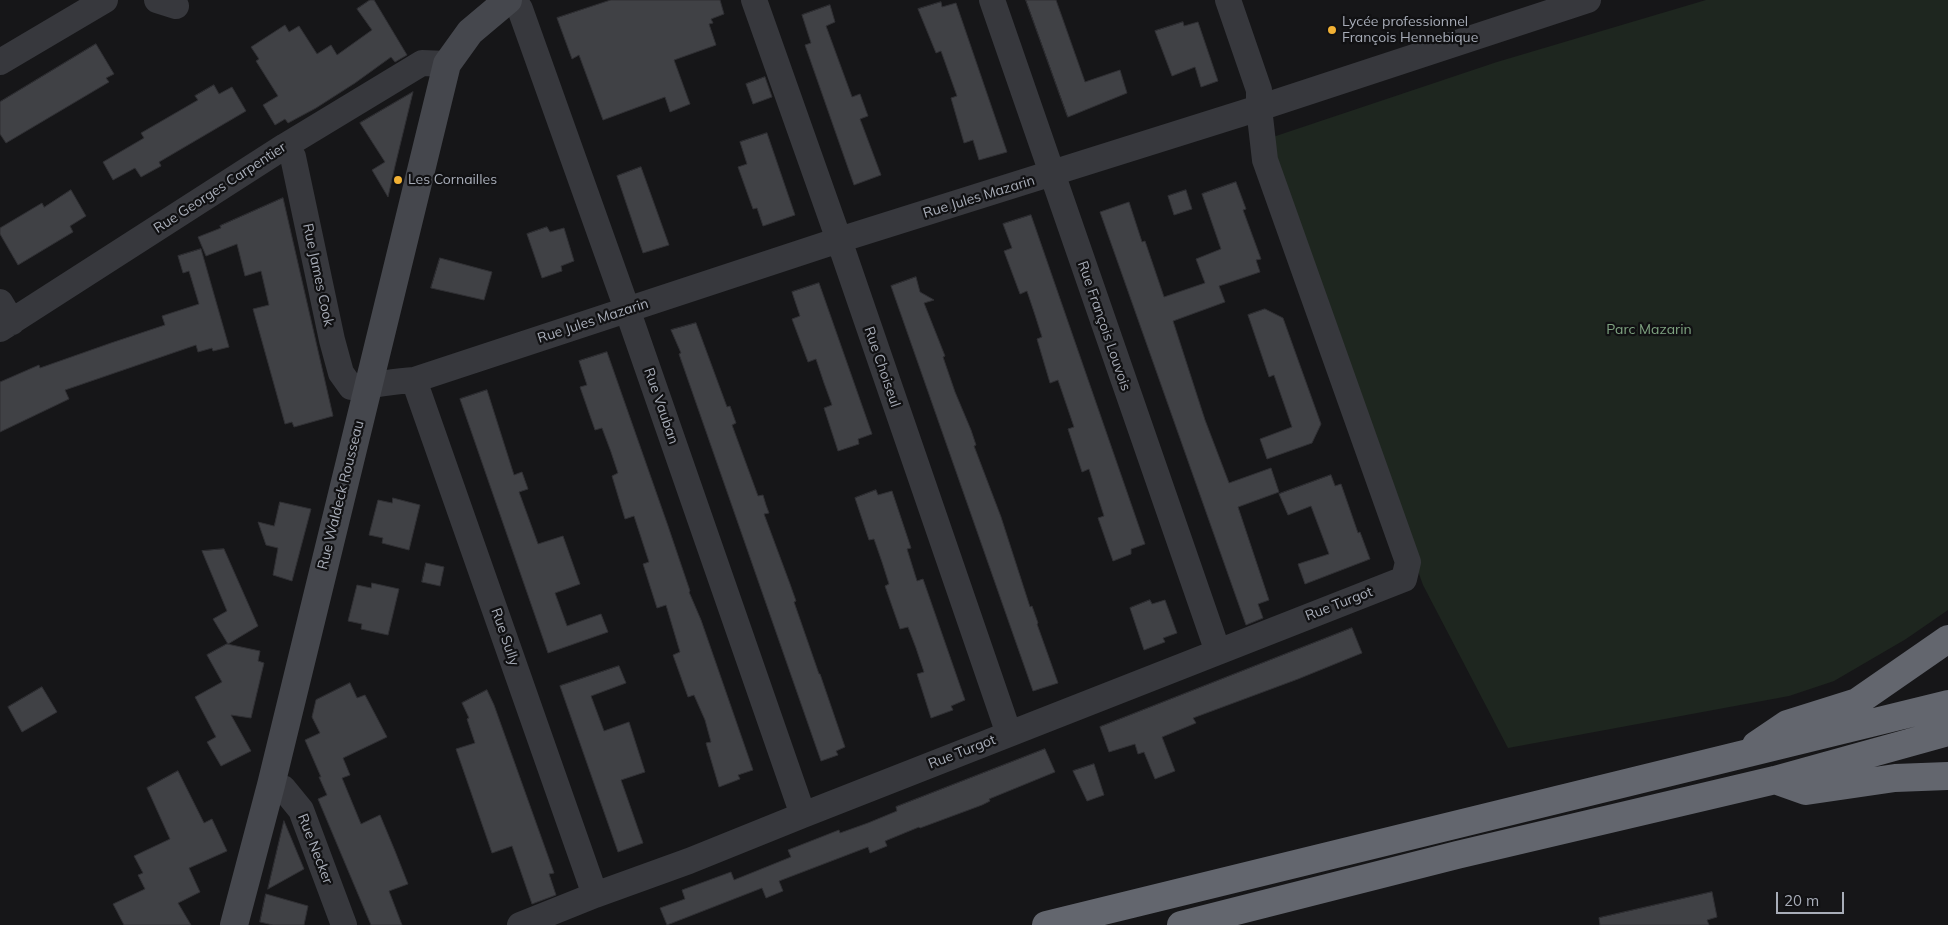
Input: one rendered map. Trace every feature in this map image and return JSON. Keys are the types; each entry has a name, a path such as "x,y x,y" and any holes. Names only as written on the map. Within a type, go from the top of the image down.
{"highway":[{"path":"1742,755 1787,724 1857,702 1948,640"},
{"path":"1046,925 1948,704"},
{"path":"1180,925 1484,849 1775,780 1948,732"},
{"path":"1775,780 1806,791 1895,778 1948,776"}],"street":[{"path":"0,62 105,0"},
{"path":"446,64 470,32 508,0"},
{"name":"Rue Vauban","path":"514,0 520,9 627,309 803,814"},
{"name":"Rue Choiseul","path":"754,0 839,240 1009,734"},
{"name":"Rue François Louvois","path":"992,0 1218,652"},
{"path":"1228,0 1259,90 1259,108"},
{"name":"Rue Jules Mazarin","path":"368,386 414,380 839,240 1259,108 1588,0"},
{"name":"Rue Georges Carpentier","path":"4,318 422,63 446,64"},
{"name":"Rue Waldeck Rousseau","path":"234,925 271,785 446,64"},
{"name":"Rue Turgot","path":"520,925 689,861 803,814 1404,579 1408,562 1265,160 1259,108"},
{"name":"Rue James Cook","path":"285,146 293,157 332,340 341,373 351,387 368,386"},
{"name":"Rue Sully","path":"414,380 595,895"},
{"name":"Rue Necker","path":"271,785 283,788 301,810 344,925"}],"green space":[{"name":"Parc Mazarin","path":"1706,0 1948,0 1948,610 1906,639 1834,681 1789,696 1508,748 1423,585 1264,140 1497,62"}],"building":[{"path":"370,0 374,0 407,55 395,62 391,57 316,108 288,123 285,119 275,125 263,105 278,96 256,61 259,59 251,47 285,25 289,32 299,26 317,54 331,45 337,55 372,30 357,9"},
{"path":"611,0 720,0 724,14 711,19 713,23 709,24 716,45 674,60 690,104 670,112 665,97 603,120 579,55 572,59 557,18"},
{"path":"1026,0 1056,0 1085,82 1120,70 1127,93 1068,117"},
{"path":"941,2 942,7 956,3 1007,152 979,160 973,140 964,143 951,98 957,96 941,51 936,53 918,9"},
{"path":"830,5 835,22 826,26 852,97 860,94 868,116 860,119 881,175 854,185 805,45 811,43 802,15"},
{"path":"1183,22 1184,26 1198,22 1218,81 1201,87 1195,67 1172,76 1155,31"},
{"path":"96,44 114,74 106,78 109,82 6,143 0,134 0,102"},
{"path":"765,77 772,97 753,104 746,84"},
{"path":"214,85 219,94 232,87 246,111 159,162 161,166 141,177 135,168 113,180 103,162 144,138 141,133 198,100 195,96"},
{"path":"413,92 388,197 372,170 385,162 360,123"},
{"path":"767,133 795,215 763,226 757,208 753,209 738,167 747,164 740,142"},
{"path":"641,167 669,245 643,253 617,176"},
{"path":"1236,182 1246,209 1243,210 1261,259 1256,260 1260,272 1219,286 1225,302 1173,321 1205,420 1229,483 1271,468 1279,492 1238,507 1269,600 1258,604 1263,618 1246,625 1100,212 1129,202 1142,242 1145,241 1164,297 1205,283 1196,259 1221,249 1202,194"},
{"path":"71,190 86,216 70,226 73,232 18,265 0,234 0,228 42,203 44,207"},
{"path":"1186,190 1192,209 1174,215 1168,196"},
{"path":"283,198 333,416 294,427 292,422 285,424 253,309 269,305 261,271 245,276 237,244 206,256 198,237"},
{"path":"1031,215 1145,544 1131,549 1131,554 1113,561 1098,518 1104,516 1089,469 1082,472 1068,429 1074,427 1058,380 1050,383 1037,339 1042,337 1027,291 1020,294 1004,251 1012,248 1003,224"},
{"path":"547,227 550,232 564,228 574,261 561,266 562,271 542,278 527,234"},
{"path":"201,249 229,347 213,351 212,348 198,352 196,345 65,390 69,399 0,432 0,382 39,365 40,368 165,325 162,316 199,304 189,271 183,273 178,256"},
{"path":"440,258 492,272 484,300 431,288"},
{"path":"916,277 920,292 934,300 924,303 945,356 943,357 955,392 971,430 976,445 974,446 1001,517 1030,607 1032,606 1058,683 1033,691 891,286"},
{"path":"819,283 872,434 858,439 859,444 838,451 824,408 832,405 816,359 808,362 792,319 800,316 792,292"},
{"path":"1265,309 1283,318 1321,424 1312,443 1267,459 1260,439 1292,427 1274,375 1269,377 1248,315"},
{"path":"696,323 727,407 730,406 736,423 732,425 758,496 763,495 769,513 764,514 796,601 794,602 845,747 836,751 838,755 821,761 679,354 681,353 671,330"},
{"path":"607,352 689,592 701,620 753,770 738,775 740,779 719,787 706,743 711,742 705,720 694,695 688,697 673,655 680,652 666,605 657,608 643,564 649,562 634,516 625,519 612,476 618,473 611,452 602,428 595,430 580,387 587,385 579,361"},
{"path":"487,390 514,475 522,472 528,489 519,492 538,544 563,536 580,584 555,593 567,626 601,614 608,632 548,653 460,399"},
{"path":"1331,475 1335,486 1341,484 1358,533 1360,532 1370,559 1305,584 1298,564 1329,554 1311,506 1288,515 1279,494"},
{"path":"876,490 878,495 892,491 911,548 907,549 917,581 923,579 965,700 951,706 953,710 931,718 917,674 924,672 916,648 908,627 900,629 885,586 889,584 882,562 874,539 869,540 855,498"},
{"path":"393,498 420,505 409,550 382,543 383,538 369,535 378,500 392,503"},
{"path":"280,502 311,509 292,581 273,575 278,548 266,545 258,522 274,526"},
{"path":"224,549 258,626 228,644 213,619 227,611 202,551"},
{"path":"426,563 444,567 440,586 422,582"},
{"path":"372,583 399,589 388,635 361,629 362,624 348,621 357,585 371,588"},
{"path":"1150,600 1152,604 1165,600 1177,633 1163,638 1165,642 1144,650 1130,608"},
{"path":"1352,628 1362,653 1193,718 1196,723 1162,737 1175,771 1155,779 1144,752 1138,754 1135,744 1109,752 1100,727"},
{"path":"227,644 260,651 258,661 264,663 251,718 231,715 251,751 221,766 207,742 216,737 195,697 222,682 207,655"},
{"path":"619,666 626,683 591,696 604,731 629,722 645,772 621,780 643,843 618,852 560,686"},
{"path":"350,683 357,698 365,695 387,737 343,758 350,775 342,778 361,824 380,815 395,851 408,884 389,891 402,925 371,925 318,799 327,795 305,740 320,733 312,717 316,700"},
{"path":"42,687 57,712 22,732 8,707"},
{"path":"487,690 554,873 549,874 556,895 532,904 512,846 492,853 456,749 475,743 467,719 469,718 462,703"},
{"path":"1045,749 1055,772 989,799 990,801 982,805 885,841 887,846 870,853 868,847 779,881 783,891 766,898 762,888 667,925 660,908 685,899 682,890 731,872 734,880 791,857 788,850 839,830 840,833 868,823 897,811 896,807"},
{"path":"1094,764 1104,795 1087,801 1073,771"},
{"path":"178,771 204,823 212,819 227,851 189,868 200,892 178,903 191,925 124,925 113,904 145,889 138,875 143,873 134,856 170,839 147,788"},
{"path":"284,821 304,869 268,889"},
{"path":"1712,892 1717,917 1707,920 1709,925 1600,925 1599,918"},
{"path":"266,894 308,906 304,925 273,925 260,922"}],"place":[{"name":"Lycée professionnel François Hennebique","path":"1332,30"},
{"name":"Les Cornailles","path":"398,180"}]}
